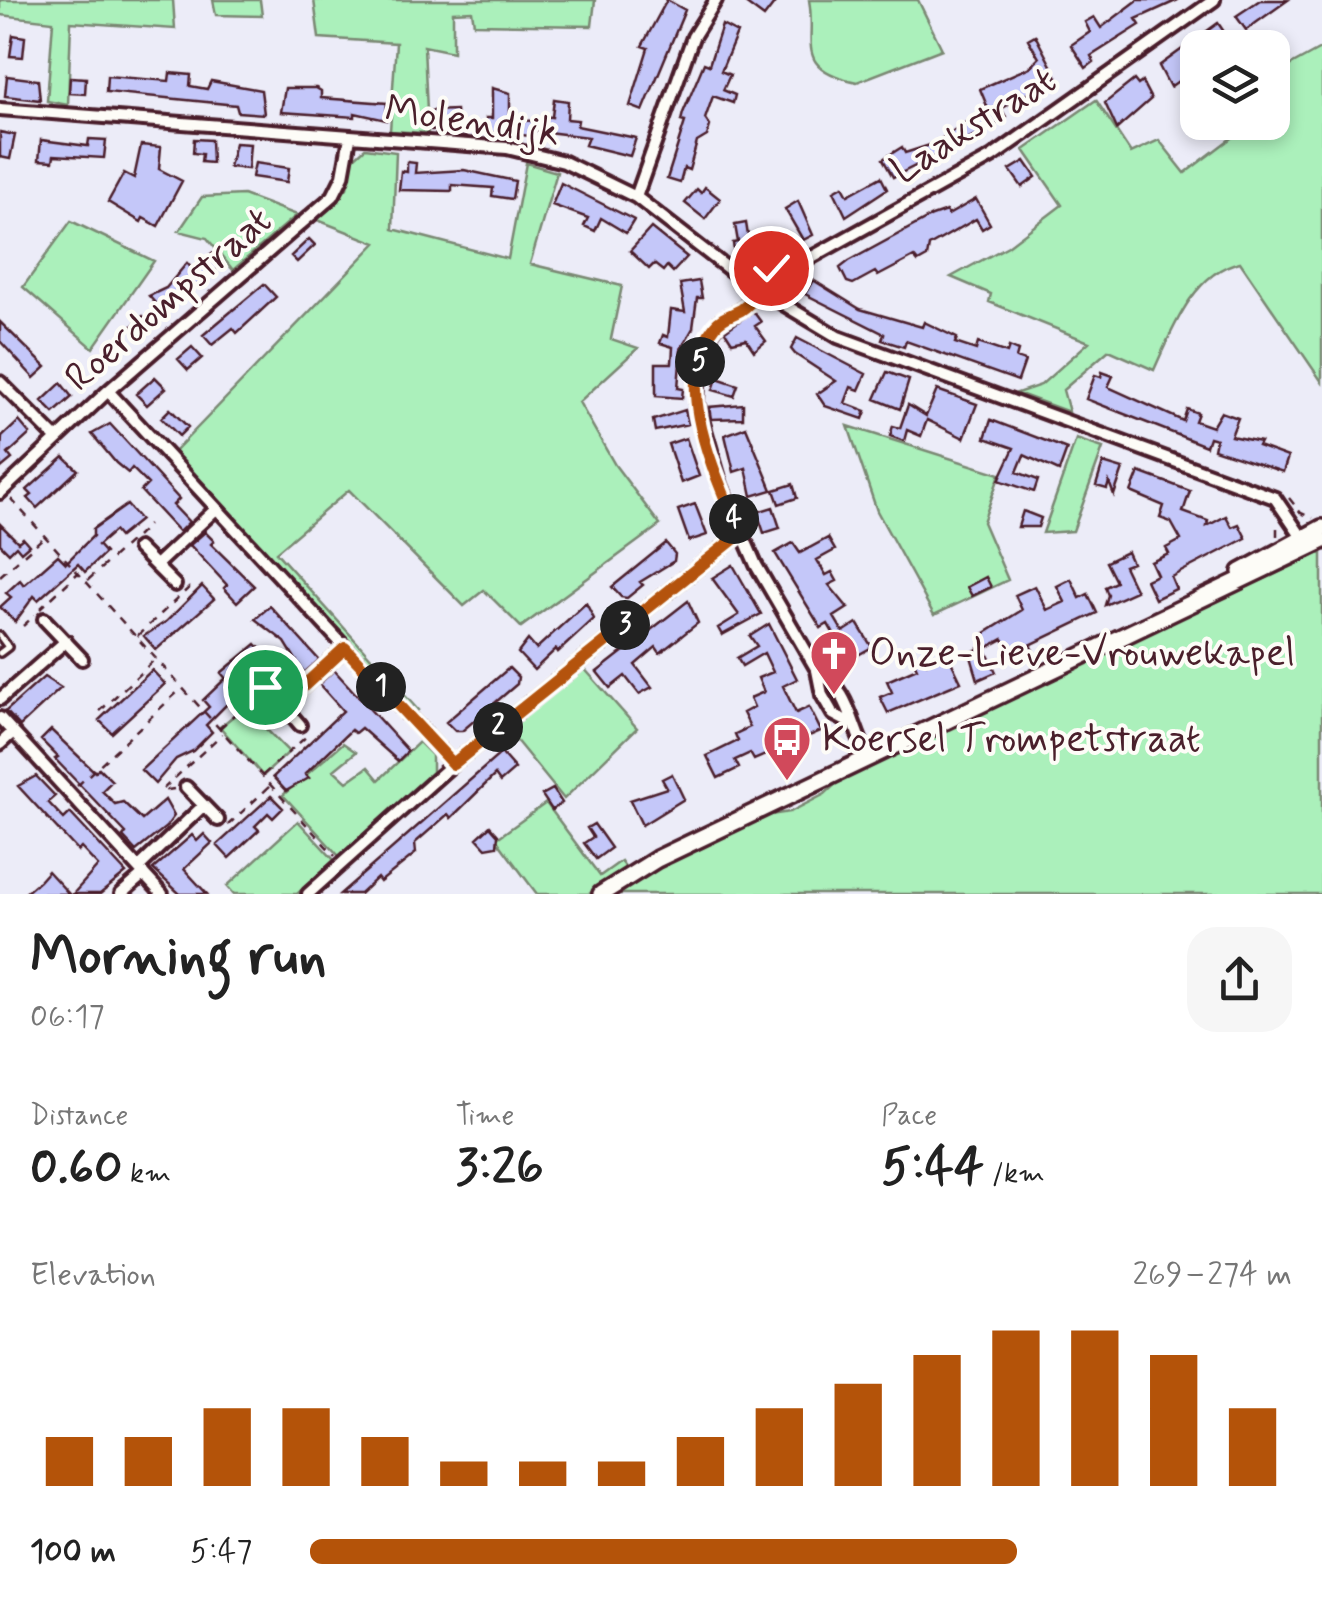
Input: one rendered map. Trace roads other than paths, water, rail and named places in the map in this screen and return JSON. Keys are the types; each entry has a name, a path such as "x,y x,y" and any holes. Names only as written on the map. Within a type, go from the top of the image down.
{"street":[{"path":"636,196 693,38 716,0"},
{"name":"Laakstraat","path":"817,670 740,534 703,435 697,385 703,352 714,326 740,310 764,286 992,157 1214,0"},
{"name":"Molendijk","path":"0,108 528,152 564,162 636,196 856,345 1276,498 1311,542"},
{"name":"Roerdompstraat","path":"2,492 108,392 333,196 343,176 350,136"},
{"path":"0,382 57,439"},
{"path":"108,392 453,764"},
{"path":"156,564 216,509"},
{"path":"600,894 657,858 1311,542 1322,528"},
{"path":"308,894 453,764 740,534"},
{"path":"138,548 175,584"},
{"path":"44,619 82,658"},
{"path":"0,699 66,641"},
{"path":"283,705 345,648"},
{"path":"817,670 840,686 848,704 850,723 868,758"},
{"path":"817,670 822,695 832,714 850,723"},
{"path":"265,687 300,726"},
{"path":"0,718 162,894"},
{"path":"0,744 13,732"},
{"path":"186,787 218,820"},
{"path":"121,894 203,806"}],"lane":[{"path":"0,636 8,647 0,653"}],"place":[{"name":"Onze-Lieve-Vrouwekapel","path":"834,696"},
{"name":"Koersel Trompetstraat","path":"787,782"}]}
